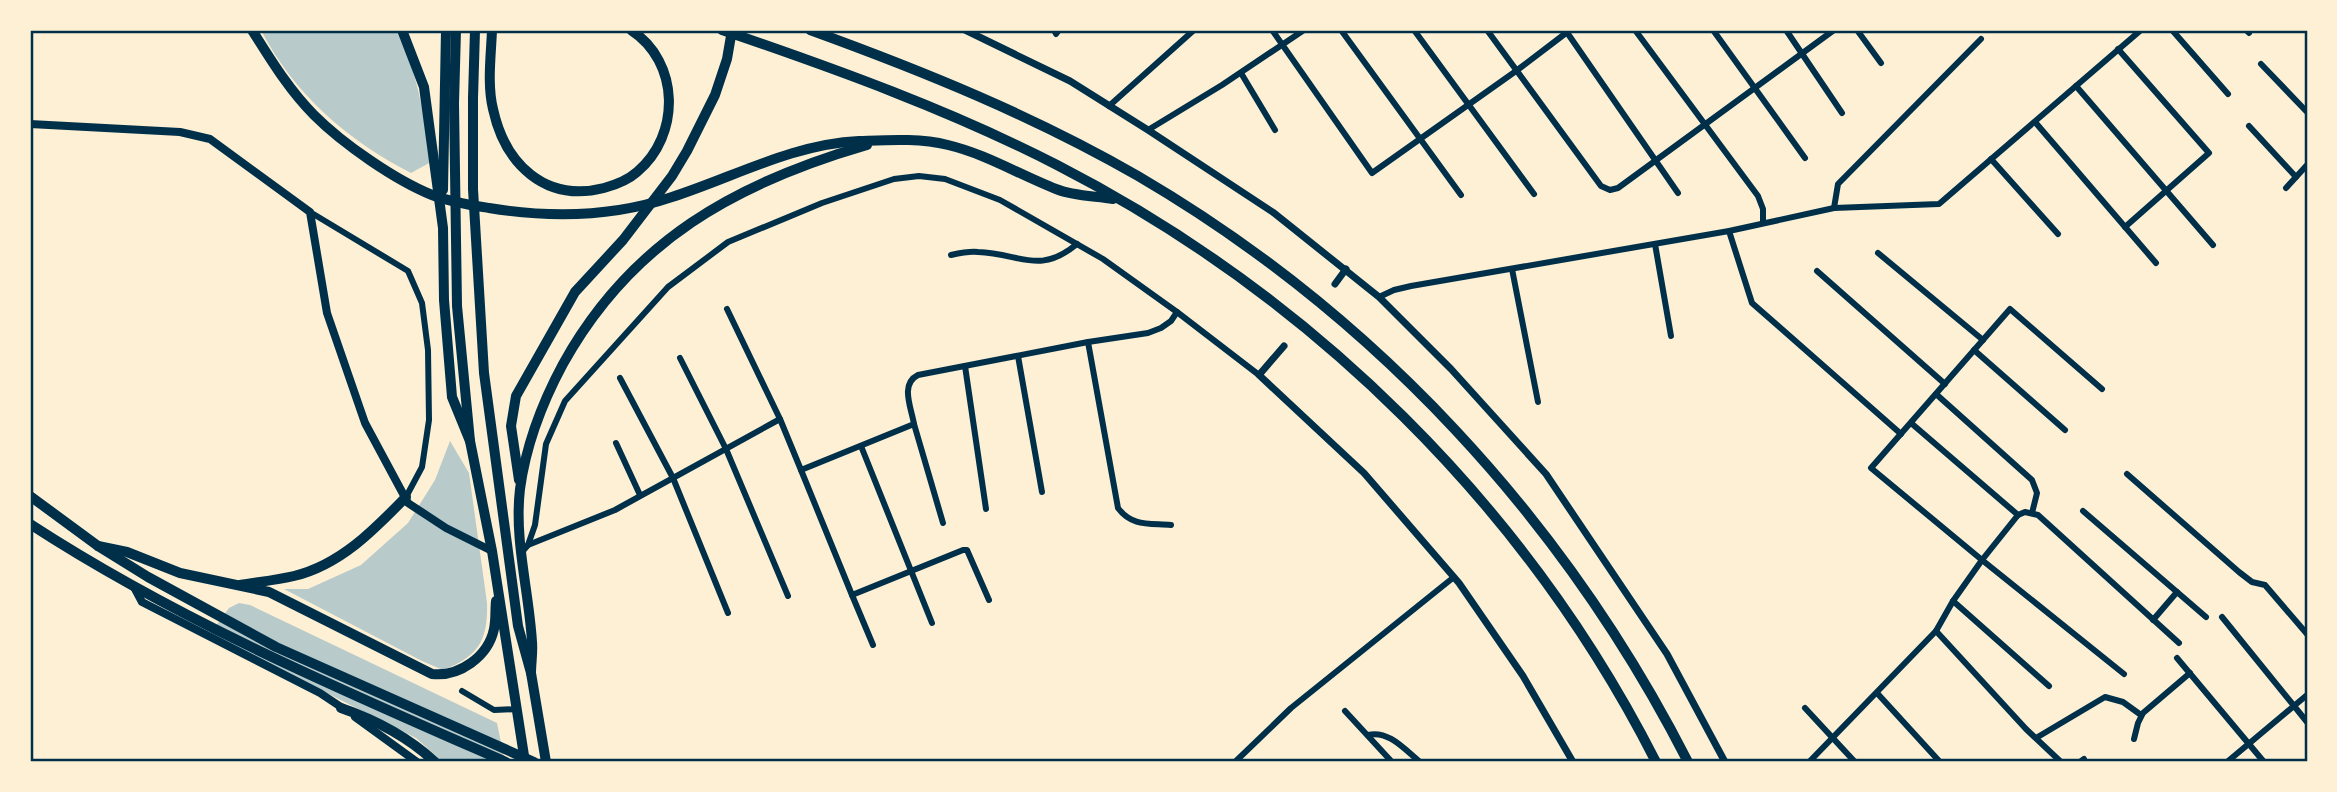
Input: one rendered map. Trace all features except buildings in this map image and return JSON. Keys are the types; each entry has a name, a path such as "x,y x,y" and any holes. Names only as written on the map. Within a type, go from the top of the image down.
{"highway":[{"path":"253,30 285,81 314,115 354,148 432,195 467,204 542,215 629,209 671,198 793,152 860,141 902,140 948,145 970,151 1059,190 1122,200"},
{"path":"402,30 424,87 443,228"},
{"path":"446,30 444,300 452,397 470,441"},
{"path":"492,30 490,88 493,108 506,148 533,177 551,187 582,191 616,185 637,173 653,155 663,138 669,113 669,90 665,71 654,53 631,30"},
{"path":"722,30 947,113 1032,152 1122,200 1199,248 1269,299 1337,355 1420,433 1500,523 1598,661 1656,762"},
{"path":"531,673 533,643 520,490 511,426 516,396 575,292 623,240 672,176 687,151 715,95 727,59 732,30"},
{"path":"810,30 989,100 1058,133 1137,176 1223,230 1286,276 1347,326 1415,387 1514,496 1580,583 1622,645 1688,762"},
{"path":"520,490 529,445 546,398 579,335 617,286 651,253 696,218 725,201 772,177 878,142"}],"main road":[{"path":"456,30 453,103 457,306 470,441 492,551 525,762"},
{"path":"475,30 472,98 473,189 484,373 518,626 531,673 546,762"},
{"path":"30,124 180,132 210,139 310,212 327,313 365,423 408,503 446,528 492,551"},
{"path":"454,189 473,189"},
{"path":"30,496 98,546 148,577 276,647 534,762"},
{"path":"239,585 296,575 334,560 368,536 405,497"},
{"path":"30,524 133,586 318,681 506,762"},
{"path":"98,546 127,552 180,573 269,592 432,674 444,676 454,673 481,655 488,644 494,629 497,581"},
{"path":"133,586 142,601 320,694 417,762"},
{"path":"341,708 370,718 435,762"},
{"path":"521,734 540,731"}],"street":[{"path":"965,30 1070,80 1148,130 1274,213 1379,297 1451,369 1546,474 1667,654 1725,762"},
{"path":"1054,30 1056,34 1059,30"},
{"path":"1109,106 1194,30"},
{"path":"1272,30 1370,172 1374,172 1516,71 1567,31 1678,193"},
{"path":"1148,130 1241,73 1304,30"},
{"path":"1340,30 1461,195"},
{"path":"1414,30 1534,194"},
{"path":"1487,30 1601,186 1610,190 1618,188 1834,30"},
{"path":"1635,30 1758,196 1763,209 1763,223"},
{"path":"1713,30 1805,158"},
{"path":"1786,30 1842,113"},
{"path":"1857,30 1881,63"},
{"path":"1379,297 1394,290 1728,231 1834,208 1939,204 2141,30"},
{"path":"2172,30 2228,93"},
{"path":"1834,208 1838,184 1981,39"},
{"path":"2118,50 2209,153 2125,227"},
{"path":"2262,64 2307,112"},
{"path":"1241,73 1275,130"},
{"path":"2076,86 2213,245"},
{"path":"2035,122 2156,263"},
{"path":"2249,126 2296,177"},
{"path":"1991,159 2058,234"},
{"path":"2286,188 2307,165"},
{"path":"525,548 537,515 546,443 565,401 668,287 728,242 822,203 894,179 919,176 944,179 1000,200 1103,259 1259,375 1364,473 1454,578 1523,676 1573,762"},
{"path":"310,212 408,271 422,303 428,350 429,420 422,467 405,497"},
{"path":"1728,231 1752,303 1901,434"},
{"path":"951,255 977,251 1026,261 1046,261 1064,255 1077,244"},
{"path":"1655,244 1671,336"},
{"path":"1878,253 1983,340"},
{"path":"1335,284 1346,269"},
{"path":"1512,269 1538,402"},
{"path":"1816,271 1945,384"},
{"path":"727,309 780,419 873,645"},
{"path":"2102,389 2010,309 1871,468 2124,674"},
{"path":"943,523 914,424 907,385 911,379 918,375 1088,342 1148,333 1171,321 1177,312"},
{"path":"1088,342 1118,508 1126,519 1132,522 1171,525"},
{"path":"1259,375 1284,346"},
{"path":"1974,351 2065,430"},
{"path":"1018,356 1042,492"},
{"path":"680,358 726,449 788,596"},
{"path":"965,366 986,509"},
{"path":"620,378 673,478 728,613"},
{"path":"1936,394 2032,480 2037,494 2032,513"},
{"path":"525,548 615,510 780,419"},
{"path":"1911,423 2018,515"},
{"path":"801,470 914,424"},
{"path":"615,443 640,495"},
{"path":"861,446 932,623"},
{"path":"2127,474 2252,582 2265,585 2307,634"},
{"path":"2083,511 2206,617"},
{"path":"1809,762 1936,631 1953,601 2018,515 2038,515 2179,643"},
{"path":"852,595 967,550 989,600"},
{"path":"1235,762 1291,708 1454,578"},
{"path":"2153,621 2177,592"},
{"path":"1953,601 2049,686"},
{"path":"2222,617 2307,722"},
{"path":"1936,631 2061,762"},
{"path":"2177,658 2264,762"},
{"path":"2134,739 2141,715 2190,673"},
{"path":"462,691 494,710 518,709"},
{"path":"1877,693 1940,762"},
{"path":"2227,762 2307,695"},
{"path":"2036,738 2105,697 2123,702 2141,715"},
{"path":"1805,708 1855,762"},
{"path":"1346,711 1392,762"},
{"path":"1368,735 1376,733 1388,736 1420,762"}],"shaded area":[{"path":"261,30 396,30 415,78 431,162 411,173 365,146 344,130 324,113 289,74"},
{"path":"450,441 469,473 487,616 479,645 465,659 443,670 284,589 308,589 361,565 408,523 435,480"},
{"path":"239,603 250,605 497,723 505,762 443,762 416,738 210,634 229,608"}]}
